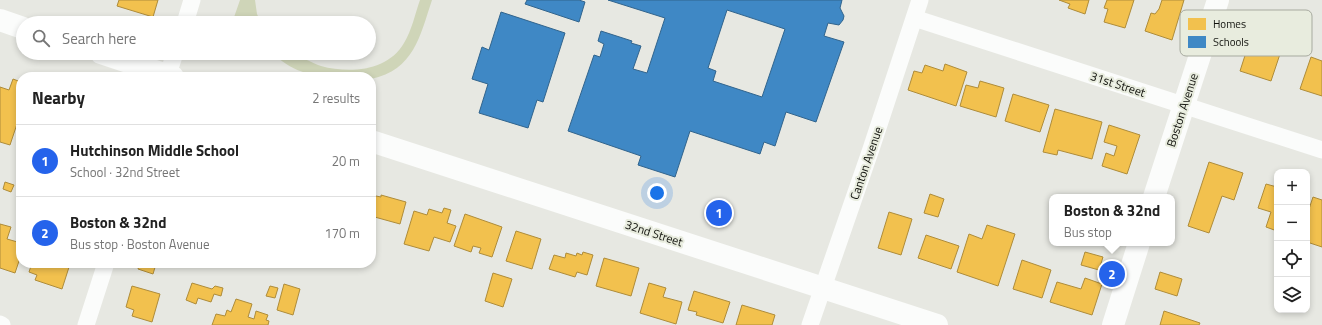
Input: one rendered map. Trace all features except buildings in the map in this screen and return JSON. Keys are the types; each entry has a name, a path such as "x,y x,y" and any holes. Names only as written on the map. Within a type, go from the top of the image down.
{"street":[{"path":"187,16 192,0"},
{"name":"Canton Avenue","path":"810,325 871,149 920,0"},
{"name":"Boston Avenue","path":"1215,10 1218,0"},
{"name":"31st Street","path":"914,18 1322,150"},
{"path":"0,20 16,26"},
{"name":"Boston Avenue","path":"1155,194 1200,56"},
{"path":"122,60 157,72"},
{"path":"170,72 173,60"},
{"name":"32nd Street","path":"376,143 937,325"},
{"path":"1114,325 1138,246"},
{"path":"86,325 104,268"}],"green space":[{"path":"240,0 255,0 258,16 234,16"},
{"path":"420,0 432,0 419,38 406,60 397,68 376,77 376,72 304,72 295,69 281,60 308,60 321,66 344,70 367,68 388,60 397,52 407,38"}],"place":[{"name":"Hutchinson Middle School","path":"719,213"},
{"name":"Boston & 32nd","path":"1112,274"}]}
